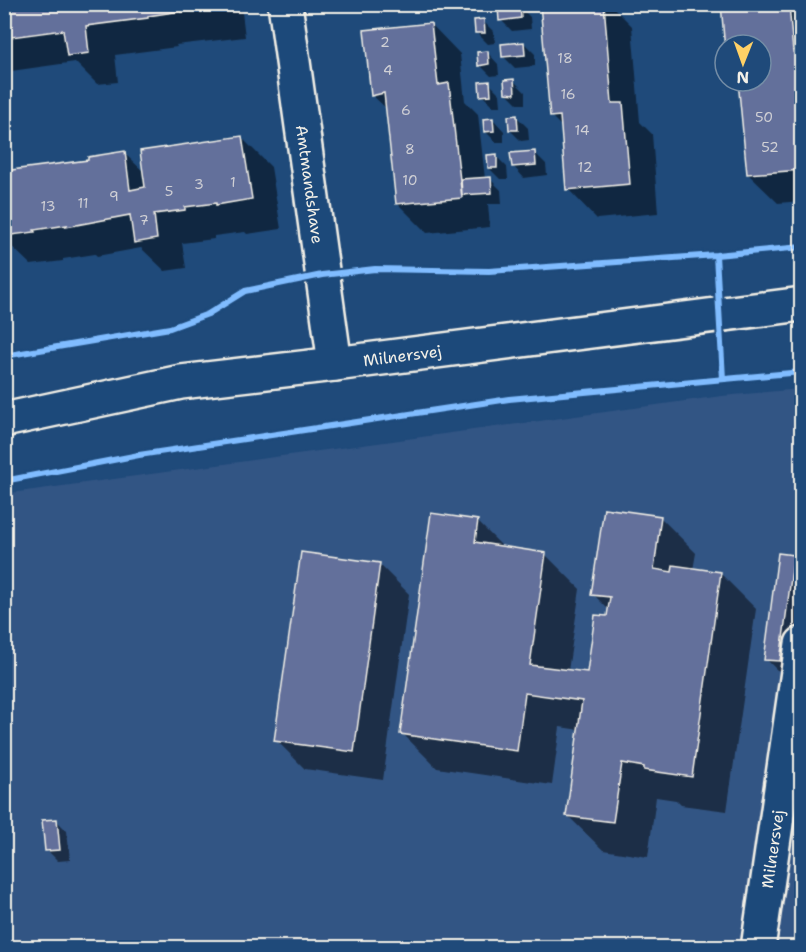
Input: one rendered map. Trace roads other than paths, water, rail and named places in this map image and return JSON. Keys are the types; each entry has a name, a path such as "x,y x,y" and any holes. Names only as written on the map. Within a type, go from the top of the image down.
{"street":[{"name":"Amtmandshave","path":"285,4 335,364"},
{"name":"Milnersvej","path":"4,420 181,382 801,304"},
{"name":"Milnersvej","path":"758,948 801,644"}]}
